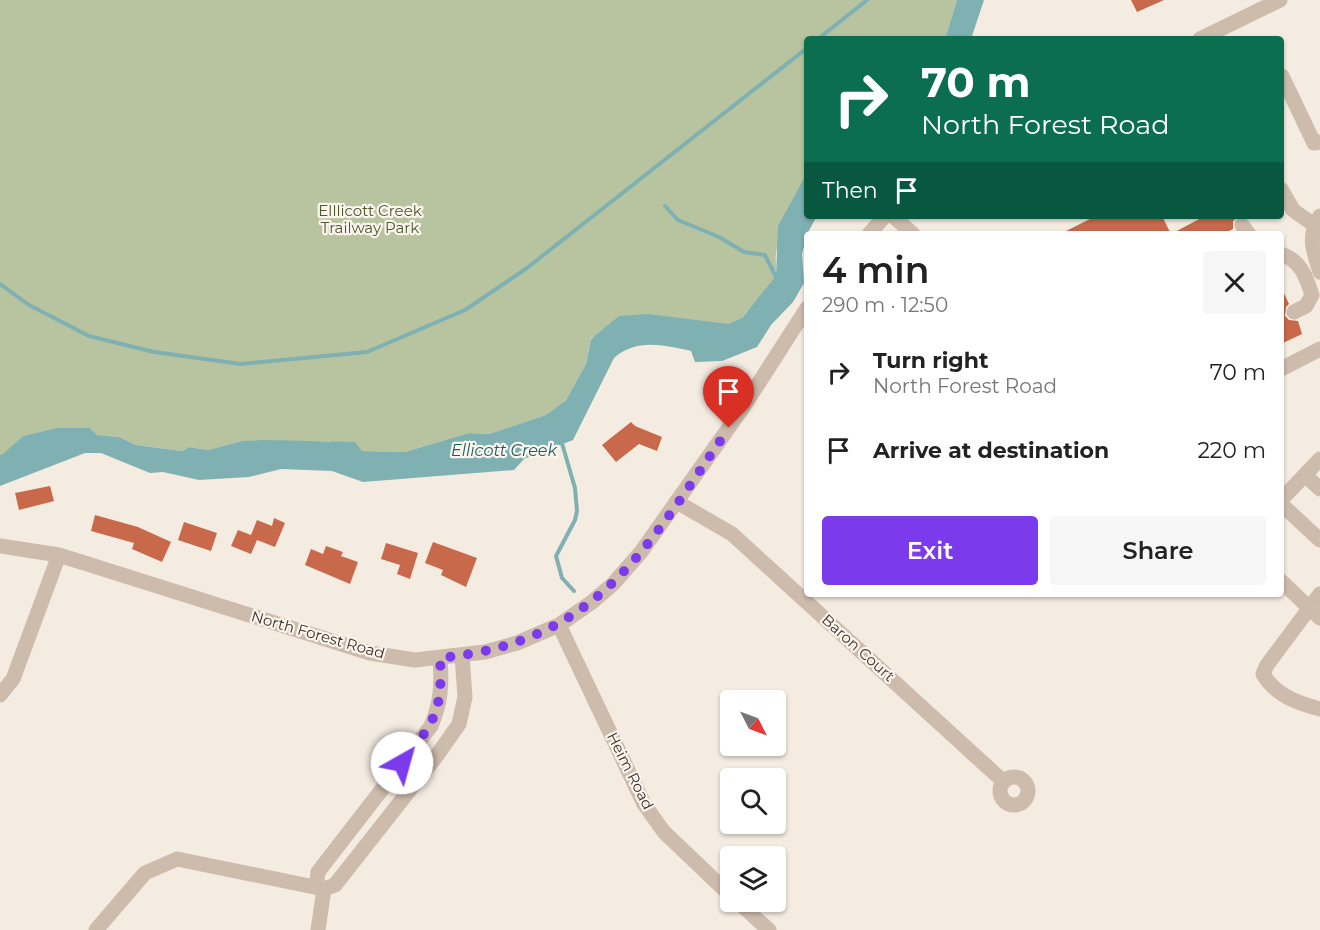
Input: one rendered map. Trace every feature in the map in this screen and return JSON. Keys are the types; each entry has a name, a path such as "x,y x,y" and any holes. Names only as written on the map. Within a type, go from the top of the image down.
{"street":[{"path":"1206,36 1280,0"},
{"path":"1284,80 1314,143 1320,142"},
{"path":"1284,194 1293,210 1317,221 1312,249 1320,272"},
{"path":"872,231 882,219"},
{"path":"896,219 910,231"},
{"path":"1284,258 1312,249"},
{"path":"1284,258 1300,266 1312,295 1306,306 1294,312"},
{"name":"North Forest Road","path":"0,546 59,555 370,653 416,660 462,656 517,644 559,625 592,602 627,570 742,409 804,313"},
{"path":"1284,367 1320,349"},
{"path":"1284,499 1320,459"},
{"path":"1305,475 1320,489"},
{"name":"Baron Court","path":"677,502 732,534 1004,782"},
{"path":"1284,505 1320,540"},
{"path":"0,695 13,679 59,555"},
{"path":"1284,584 1315,613"},
{"path":"1320,594 1315,613 1267,664 1263,674 1270,686 1288,698 1320,709"},
{"name":"Heim Road","path":"559,625 644,804 664,832 720,885"},
{"path":"96,930 145,873 177,859 320,888 335,885 459,724 465,697 462,656"},
{"path":"322,928 318,872 431,726 442,688 440,658"},
{"path":"749,912 769,930"}],"green space":[{"name":"Elllicott Creek Trailway Park","path":"0,0 957,0 946,36 804,36 804,179 781,234 773,281 740,320 725,325 649,314 591,338 586,364 566,400 546,415 489,434 469,433 405,452 362,451 329,441 242,441 208,450 190,447 183,451 136,445 119,437 97,435 90,428 56,428 23,436 2,456 0,455"}],"water":[{"path":"957,0 984,0 972,36 946,36"},
{"name":"Ellicott Creek","path":"804,178 804,219 815,219 809,231 804,231 802,254 804,283 793,302 771,325 757,347 722,361 695,362 691,351 661,345 641,345 623,352 614,358 573,440 524,459 514,470 363,482 332,471 281,469 249,477 199,480 163,472 150,473 101,453 85,453 0,486 0,455 23,436 56,428 90,428 97,435 119,437 136,445 183,451 189,447 208,450 242,441 266,440 355,442 362,451 405,452 469,433 489,434 546,415 566,400 586,364 591,339 619,316 649,314 728,324 742,318 776,276 778,226"}],"building":[{"path":"1131,0 1164,0 1137,12"},
{"path":"1090,219 1164,219 1170,231 1066,231"},
{"path":"1199,219 1235,219 1233,221 1233,229 1229,231 1177,231"},
{"path":"1284,293 1289,304 1286,307 1285,316 1289,320 1298,321 1302,334 1284,343"},
{"path":"631,422 635,426 662,437 657,451 639,444 616,462 602,445"},
{"path":"50,486 54,501 19,510 15,493"},
{"path":"95,515 138,527 171,542 162,562 132,549 134,543 91,531"},
{"path":"274,518 285,523 275,547 257,540 251,554 231,546 238,530 251,535 257,520 272,526"},
{"path":"184,522 217,533 211,551 178,540"},
{"path":"433,542 477,558 466,587 441,575 443,570 425,563"},
{"path":"386,543 418,553 410,579 397,574 400,565 381,559"},
{"path":"326,546 343,552 341,556 358,562 350,584 305,565 311,549 323,554"}],"waterway":[{"path":"822,36 867,0"},
{"path":"0,284 29,305 89,336 154,352 241,364 367,352 465,310 527,268 804,50"},
{"path":"665,206 678,220 719,237 744,252 765,255 777,279"},
{"path":"561,440 575,488 577,511 575,520 556,556 562,578 574,591"}],"route":[{"path":"402,763 431,726 438,708 442,688 440,658 485,652 517,644 559,625 592,602 627,570 729,428"}]}
